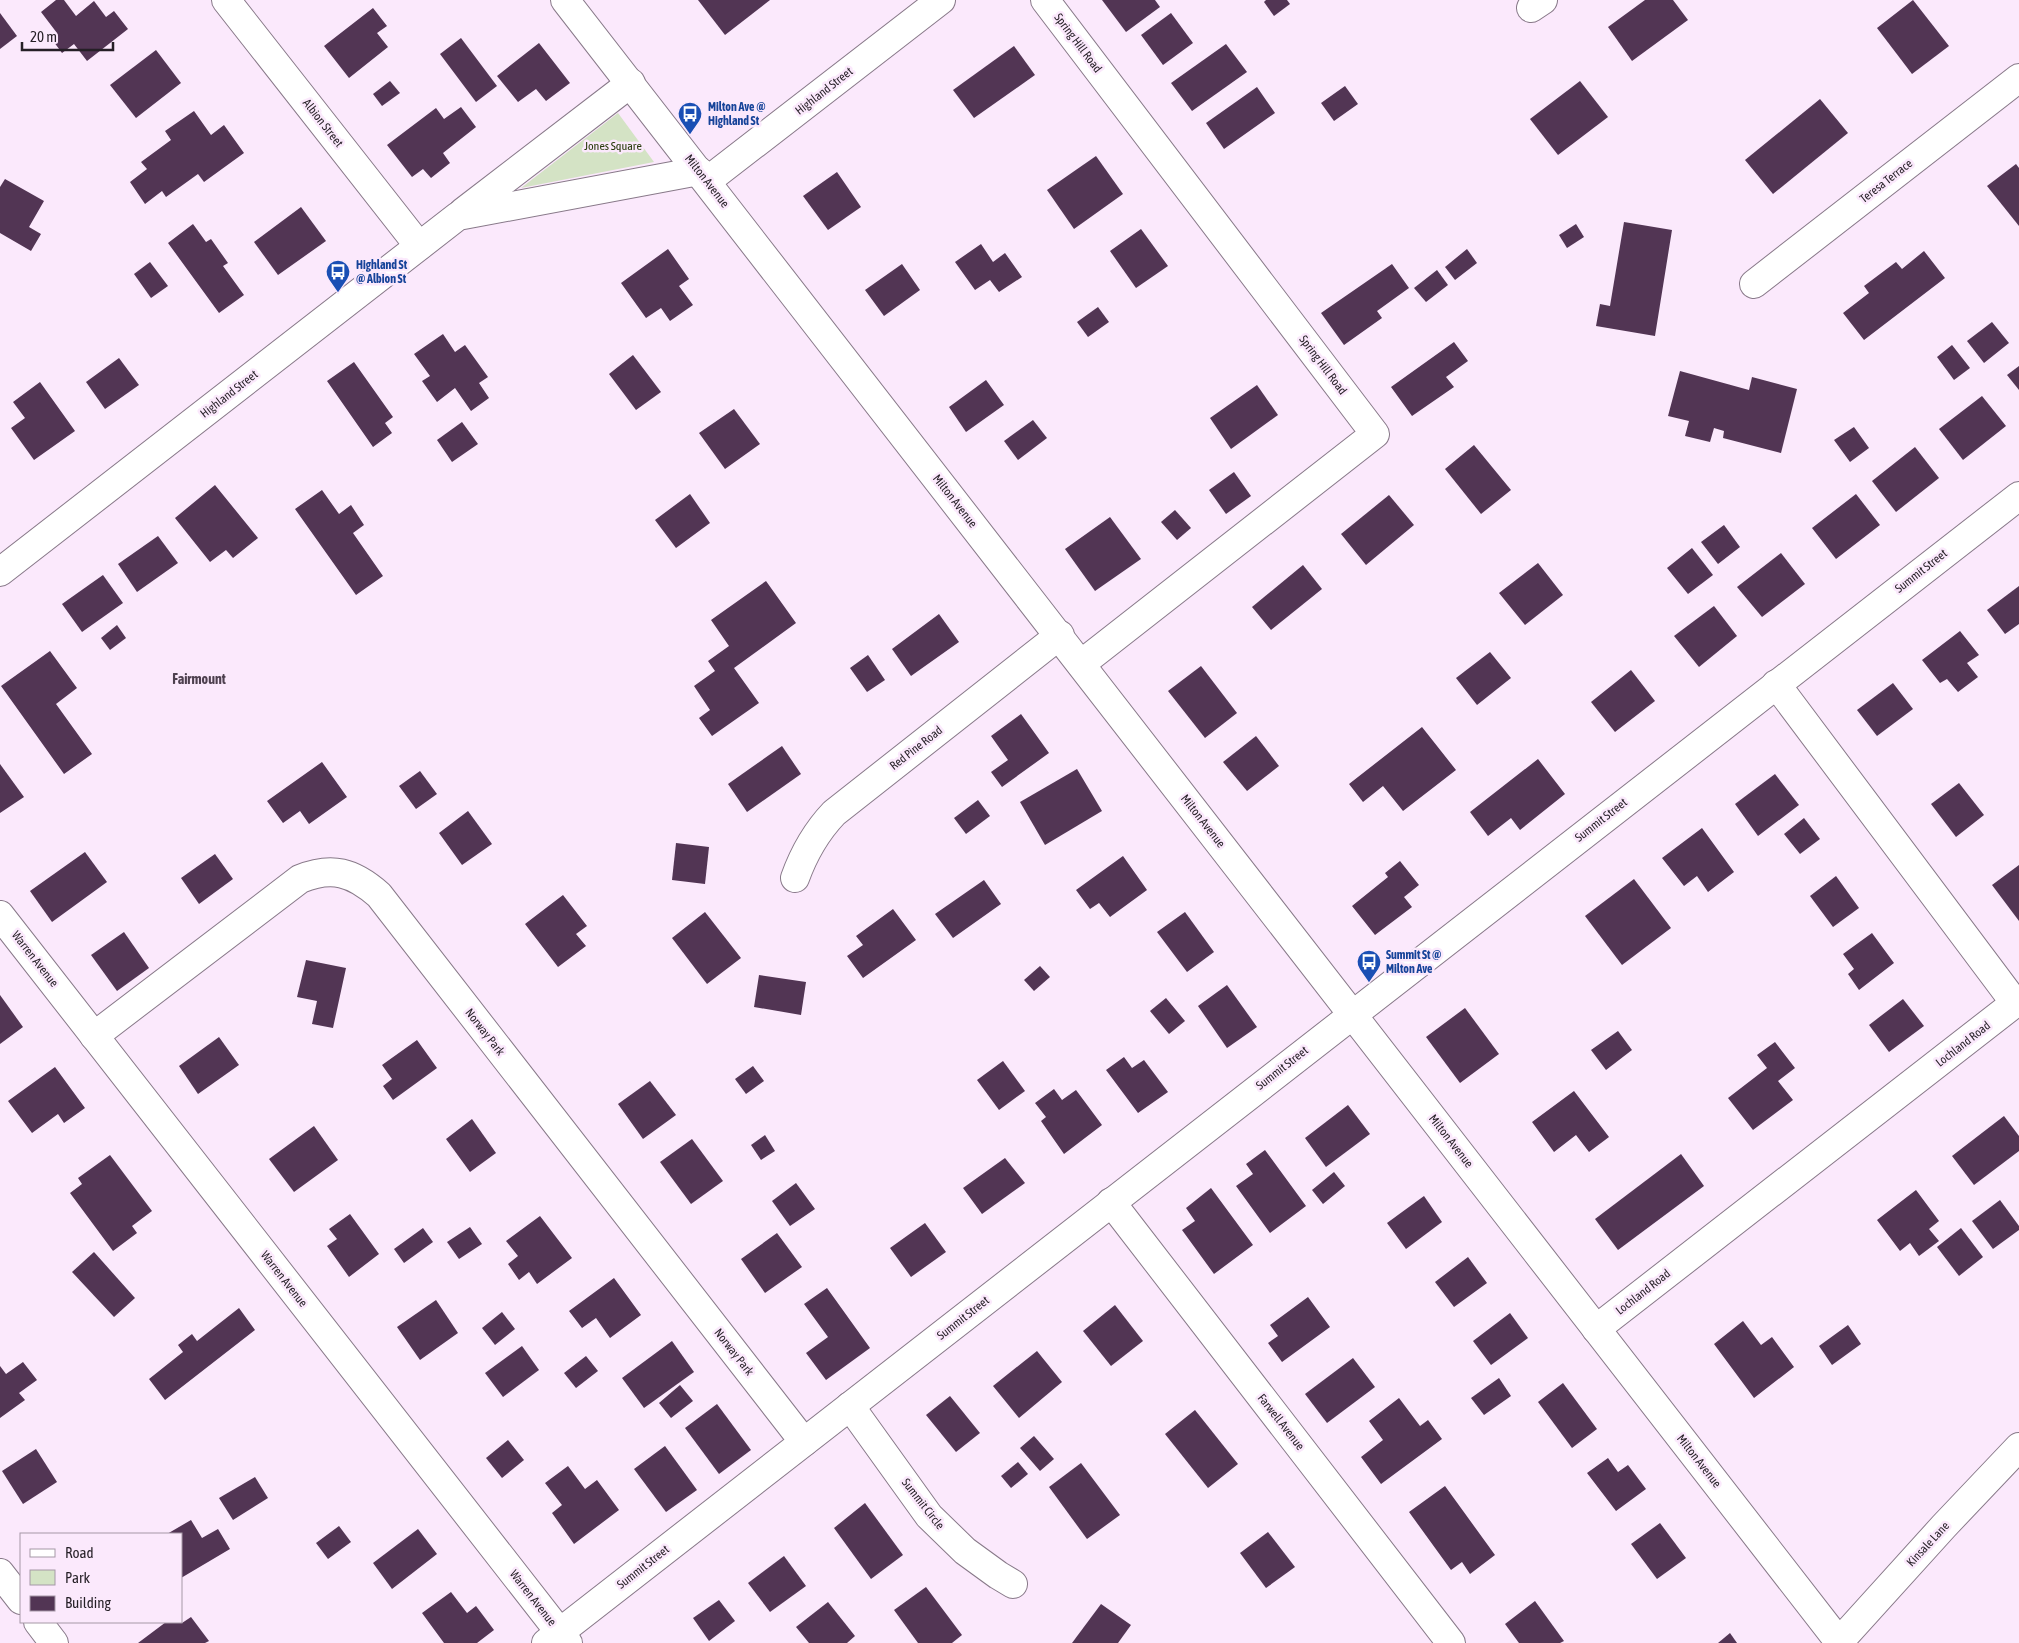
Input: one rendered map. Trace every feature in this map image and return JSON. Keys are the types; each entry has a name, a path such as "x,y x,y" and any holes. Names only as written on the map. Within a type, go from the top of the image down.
{"street":[{"name":"Albion Street","path":"226,0 419,246"},
{"name":"Milton Avenue","path":"565,0 1839,1642"},
{"name":"Highland Street","path":"458,216 703,176 941,0"},
{"name":"Spring Hill Road","path":"1045,0 1375,434 1082,664"},
{"name":"Teresa Terrace","path":"1754,284 2019,78"},
{"name":"Highland Street","path":"0,572 631,83"},
{"name":"Summit Street","path":"558,1640 804,1442 2019,496"},
{"name":"Red Pine Road","path":"795,878 809,844 822,825 834,813 1060,636"},
{"name":"Lochland Road","path":"1596,1328 2015,1003 1776,684"},
{"name":"Norway Park","path":"94,1036 300,879 326,871 341,872 356,878 379,895 804,1442"},
{"name":"Warren Avenue","path":"0,915 558,1640"},
{"name":"Farwell Avenue","path":"1111,1202 1451,1643"},
{"name":"Summit Circle","path":"850,1406 929,1516 965,1551 989,1570 1013,1584"},
{"name":"Kinsale Lane","path":"1839,1642 2019,1447"},
{"path":"0,1573 20,1599"},
{"path":"39,1623 54,1643"}],"green space":[{"name":"Jones Square","path":"618,113 654,162 521,188"}],"building":[{"path":"56,0 64,0 76,16 94,1 106,17 114,11 128,29 87,61 74,44 62,53 51,38 57,33 41,12"},
{"path":"698,0 770,0 725,35"},
{"path":"1102,0 1155,0 1160,7 1126,32"},
{"path":"1266,0 1287,0 1290,4 1274,16 1264,2"},
{"path":"1645,0 1673,0 1688,20 1632,61 1608,27"},
{"path":"1913,0 1949,46 1912,74 1877,28"},
{"path":"373,8 387,26 377,33 388,47 349,78 324,46"},
{"path":"0,13 17,36 0,49"},
{"path":"1171,13 1193,43 1163,65 1141,35"},
{"path":"461,38 497,86 476,102 440,54"},
{"path":"539,43 570,83 546,101 536,89 518,102 497,76"},
{"path":"1226,44 1247,72 1192,111 1171,83"},
{"path":"1014,46 1035,75 974,118 953,90"},
{"path":"156,50 181,83 136,118 110,85"},
{"path":"390,81 400,93 382,106 373,94"},
{"path":"1580,81 1608,117 1558,155 1530,119"},
{"path":"1345,86 1358,104 1334,121 1321,103"},
{"path":"1257,87 1275,113 1224,149 1206,123"},
{"path":"1820,99 1848,133 1773,194 1745,160"},
{"path":"461,107 476,127 443,153 450,163 431,178 423,169 412,177 387,145 436,108 444,119"},
{"path":"194,111 211,135 224,125 244,153 204,182 198,174 166,197 162,191 145,204 130,182 147,169 141,162 171,140 165,131"},
{"path":"1096,156 1123,194 1074,229 1047,190"},
{"path":"2016,164 2019,168 2019,226 1987,186"},
{"path":"837,172 861,207 828,230 803,196"},
{"path":"5,179 44,201 29,227 41,234 31,251 0,233 0,187"},
{"path":"301,207 326,241 278,275 254,242"},
{"path":"1624,222 1672,230 1655,336 1596,326 1600,304 1610,306"},
{"path":"193,224 206,242 211,239 228,263 223,266 244,295 219,313 168,243"},
{"path":"1576,224 1584,237 1567,248 1559,235"},
{"path":"1141,229 1168,266 1136,288 1110,251"},
{"path":"981,244 993,262 1005,253 1022,277 999,292 990,280 975,290 955,262"},
{"path":"668,249 689,279 679,286 693,305 670,321 661,308 646,318 621,283"},
{"path":"1467,249 1477,263 1455,280 1445,267"},
{"path":"1924,251 1945,278 1864,340 1843,313 1869,293 1864,286 1896,262 1902,269"},
{"path":"150,262 168,286 151,298 134,274"},
{"path":"902,264 920,290 884,316 865,290"},
{"path":"1392,264 1409,288 1377,311 1382,318 1344,345 1321,313"},
{"path":"1437,270 1448,285 1426,302 1414,288"},
{"path":"1098,307 1109,322 1088,337 1077,322"},
{"path":"1992,322 2009,343 1984,363 1967,341"},
{"path":"443,334 455,352 465,345 488,377 479,383 489,398 471,411 455,388 437,402 422,381 430,376 414,354"},
{"path":"1454,342 1468,361 1446,377 1454,387 1412,416 1391,387"},
{"path":"1952,345 1970,368 1954,380 1937,357"},
{"path":"633,355 661,392 636,410 609,374"},
{"path":"119,358 139,385 105,409 86,382"},
{"path":"354,362 393,417 385,423 392,433 373,447 327,381"},
{"path":"2019,366 2019,390 2007,375"},
{"path":"1680,371 1749,390 1752,377 1797,389 1781,453 1723,438 1724,431 1714,428 1710,442 1685,436 1689,421 1668,416"},
{"path":"986,380 1004,405 966,432 949,407"},
{"path":"40,382 75,431 34,460 11,428 25,418 13,402"},
{"path":"1257,385 1278,415 1231,449 1210,418"},
{"path":"1982,396 2006,426 1963,460 1939,429"},
{"path":"734,409 760,444 725,469 699,433"},
{"path":"1033,420 1047,438 1018,460 1004,441"},
{"path":"462,422 478,444 452,462 437,440"},
{"path":"1854,427 1869,448 1850,462 1834,440"},
{"path":"1474,445 1511,490 1481,514 1445,469"},
{"path":"1915,447 1939,478 1896,512 1872,481"},
{"path":"1234,472 1251,496 1226,514 1209,490"},
{"path":"215,485 258,538 233,558 226,550 210,562 175,518"},
{"path":"322,490 339,514 351,505 364,525 353,533 383,576 356,595 295,509"},
{"path":"690,494 710,523 676,548 655,520"},
{"path":"1856,494 1880,525 1836,559 1812,528"},
{"path":"1389,495 1414,525 1366,565 1341,534"},
{"path":"1175,510 1191,528 1177,540 1161,522"},
{"path":"1110,517 1141,559 1095,591 1065,549"},
{"path":"1724,525 1740,547 1718,564 1701,542"},
{"path":"158,536 178,563 137,592 118,564"},
{"path":"1692,548 1713,575 1688,594 1667,568"},
{"path":"1781,553 1805,584 1762,617 1737,587"},
{"path":"1538,563 1563,595 1525,625 1499,593"},
{"path":"1303,565 1322,589 1271,630 1252,607"},
{"path":"103,575 123,603 82,632 62,604"},
{"path":"766,581 796,623 734,668 759,703 712,736 699,718 710,710 694,686 715,671 708,661 729,646 711,620"},
{"path":"2019,586 2019,624 2005,634 1987,610"},
{"path":"1714,606 1737,636 1699,667 1674,636"},
{"path":"939,614 959,642 911,676 892,649"},
{"path":"117,625 126,638 110,650 101,638"},
{"path":"1960,631 1979,655 1967,663 1978,677 1958,692 1947,679 1940,683 1922,660"},
{"path":"50,651 77,688 56,704 92,754 64,774 1,686"},
{"path":"1490,652 1511,678 1477,705 1456,678"},
{"path":"868,655 885,680 867,692 850,668"},
{"path":"1201,666 1237,713 1205,738 1168,691"},
{"path":"1631,670 1655,701 1615,732 1591,702"},
{"path":"1893,683 1913,709 1877,736 1857,710"},
{"path":"1021,714 1049,753 1002,787 991,772 1008,760 991,736"},
{"path":"1422,727 1456,770 1403,811 1383,786 1363,802 1349,784"},
{"path":"1256,736 1279,766 1247,791 1223,762"},
{"path":"782,746 801,774 747,812 728,784"},
{"path":"1538,759 1565,794 1520,830 1511,818 1488,836 1470,812"},
{"path":"322,762 347,797 309,824 300,811 283,823 267,801"},
{"path":"0,764 24,797 0,813"},
{"path":"1077,769 1102,811 1045,845 1020,802"},
{"path":"420,771 437,794 416,809 399,786"},
{"path":"1775,774 1799,805 1758,836 1735,804"},
{"path":"1959,783 1984,815 1956,837 1931,804"},
{"path":"978,800 990,816 966,834 954,818"},
{"path":"468,811 492,844 462,865 439,833"},
{"path":"1804,818 1820,839 1800,854 1784,834"},
{"path":"1702,828 1734,872 1708,892 1697,876 1684,886 1662,858"},
{"path":"676,843 709,847 705,884 672,880"},
{"path":"85,852 107,882 52,922 30,891"},
{"path":"215,854 233,879 199,904 181,878"},
{"path":"1123,856 1147,890 1110,917 1099,903 1090,909 1076,890"},
{"path":"1400,861 1419,885 1404,897 1412,907 1375,935 1352,906 1388,877 1385,873"},
{"path":"2019,865 2019,921 1992,885"},
{"path":"1836,876 1859,908 1833,927 1810,896"},
{"path":"1634,879 1671,928 1622,965 1585,916"},
{"path":"984,880 1001,904 953,938 935,914"},
{"path":"563,895 587,926 576,934 586,946 558,967 525,924"},
{"path":"893,909 916,940 863,978 847,956 863,945 856,936"},
{"path":"705,912 741,958 707,984 672,938"},
{"path":"1185,912 1214,952 1187,972 1157,932"},
{"path":"124,932 149,968 117,991 91,955"},
{"path":"1872,933 1894,963 1859,990 1848,974 1854,969 1843,954"},
{"path":"306,960 346,968 333,1028 312,1024 317,1001 297,997"},
{"path":"1040,966 1050,977 1034,991 1024,980"},
{"path":"759,975 806,982 801,1015 754,1007"},
{"path":"1227,985 1257,1027 1227,1048 1198,1006"},
{"path":"0,995 23,1027 0,1044"},
{"path":"1166,998 1185,1021 1169,1034 1150,1011"},
{"path":"1903,999 1924,1026 1889,1052 1869,1025"},
{"path":"1465,1008 1499,1054 1460,1083 1426,1037"},
{"path":"1618,1031 1632,1050 1606,1070 1591,1050"},
{"path":"219,1037 239,1065 198,1094 179,1066"},
{"path":"417,1040 437,1068 393,1100 383,1086 392,1079 382,1065"},
{"path":"1775,1042 1795,1068 1778,1081 1793,1100 1753,1130 1728,1098 1767,1068 1757,1055"},
{"path":"1124,1057 1132,1068 1144,1060 1168,1092 1138,1113 1106,1070"},
{"path":"1003,1061 1025,1091 999,1110 977,1080"},
{"path":"753,1066 764,1081 746,1094 735,1079"},
{"path":"55,1067 85,1108 64,1123 58,1114 32,1133 8,1101"},
{"path":"650,1081 676,1115 643,1139 618,1104"},
{"path":"1054,1089 1062,1100 1076,1090 1102,1125 1064,1154 1041,1121 1046,1117 1035,1103"},
{"path":"1574,1091 1609,1137 1589,1152 1576,1135 1554,1152 1532,1122"},
{"path":"1348,1105 1370,1134 1326,1167 1305,1138"},
{"path":"2004,1116 2019,1136 2019,1151 1974,1185 1952,1156"},
{"path":"472,1119 496,1153 470,1172 446,1139"},
{"path":"314,1126 338,1160 294,1192 269,1159"},
{"path":"765,1135 775,1151 761,1160 751,1145"},
{"path":"692,1139 723,1181 691,1204 660,1162"},
{"path":"1265,1150 1306,1206 1270,1233 1236,1186 1253,1174 1246,1164"},
{"path":"1681,1154 1704,1186 1618,1250 1595,1219"},
{"path":"110,1155 152,1211 132,1226 137,1233 113,1251 70,1193 82,1184 78,1178"},
{"path":"1005,1158 1025,1183 982,1214 963,1188"},
{"path":"1334,1172 1345,1186 1323,1204 1312,1190"},
{"path":"796,1183 815,1209 790,1226 772,1201"},
{"path":"1211,1188 1253,1245 1214,1274 1182,1230 1195,1221 1186,1208"},
{"path":"1916,1190 1939,1221 1929,1229 1939,1241 1919,1256 1910,1243 1900,1251 1877,1220"},
{"path":"1424,1196 1442,1222 1406,1249 1387,1223"},
{"path":"2000,1200 2019,1226 2019,1230 1993,1249 1972,1221"},
{"path":"350,1214 379,1254 349,1277 327,1246 337,1239 329,1229"},
{"path":"540,1216 572,1258 537,1284 529,1272 519,1280 508,1264 518,1256 506,1241"},
{"path":"925,1223 946,1252 911,1277 890,1248"},
{"path":"470,1227 482,1244 459,1259 447,1242"},
{"path":"423,1228 433,1242 404,1263 394,1249"},
{"path":"1961,1228 1983,1257 1959,1276 1937,1247"},
{"path":"777,1233 802,1267 765,1293 741,1259"},
{"path":"94,1252 135,1298 114,1317 72,1272"},
{"path":"1468,1257 1487,1283 1454,1307 1435,1282"},
{"path":"614,1278 641,1315 610,1338 596,1318 582,1328 569,1311"},
{"path":"827,1288 870,1348 826,1380 806,1353 828,1337 804,1304"},
{"path":"1308,1297 1330,1327 1282,1362 1268,1343 1278,1336 1270,1325"},
{"path":"436,1300 458,1333 420,1360 397,1327"},
{"path":"1115,1305 1143,1341 1111,1366 1083,1331"},
{"path":"239,1308 255,1330 165,1400 149,1379 183,1352 178,1345 192,1334 197,1341"},
{"path":"502,1312 515,1329 495,1345 482,1328"},
{"path":"1510,1313 1528,1338 1491,1365 1473,1341"},
{"path":"1743,1321 1761,1345 1772,1337 1794,1367 1754,1398 1714,1344"},
{"path":"1848,1325 1861,1344 1832,1365 1819,1346"},
{"path":"672,1341 694,1372 644,1408 622,1378"},
{"path":"522,1346 539,1370 503,1397 485,1373"},
{"path":"1037,1351 1062,1382 1019,1418 993,1386"},
{"path":"586,1356 598,1371 576,1388 564,1373"},
{"path":"1353,1358 1375,1387 1327,1423 1305,1394"},
{"path":"23,1362 37,1380 19,1393 25,1400 0,1418 0,1366 6,1374"},
{"path":"1499,1378 1511,1396 1484,1415 1471,1398"},
{"path":"1563,1383 1597,1429 1572,1448 1538,1402"},
{"path":"680,1385 693,1401 671,1418 659,1403"},
{"path":"950,1396 980,1433 956,1452 926,1415"},
{"path":"1399,1398 1420,1426 1428,1420 1442,1439 1381,1484 1361,1457 1383,1440 1369,1421"},
{"path":"717,1404 751,1450 719,1474 685,1428"},
{"path":"1195,1410 1238,1464 1208,1488 1165,1434"},
{"path":"1034,1436 1054,1459 1040,1471 1020,1448"},
{"path":"508,1440 524,1460 502,1478 486,1458"},
{"path":"665,1446 697,1490 666,1512 634,1469"},
{"path":"36,1449 57,1482 23,1504 2,1471"},
{"path":"1608,1458 1618,1472 1628,1465 1646,1489 1616,1511 1587,1473"},
{"path":"1018,1462 1028,1474 1011,1488 1001,1476"},
{"path":"1081,1463 1120,1515 1087,1539 1049,1487"},
{"path":"568,1466 585,1489 597,1480 619,1510 574,1544 552,1513 562,1505 545,1483"},
{"path":"255,1477 268,1498 233,1520 219,1498"},
{"path":"1445,1486 1495,1555 1470,1574 1462,1562 1451,1570 1409,1512"},
{"path":"865,1503 903,1555 871,1579 834,1528"},
{"path":"191,1520 202,1538 218,1529 230,1549 182,1577 182,1533 169,1533"},
{"path":"1660,1523 1686,1558 1657,1579 1631,1544"},
{"path":"339,1526 351,1542 328,1559 316,1543"},
{"path":"418,1529 437,1554 392,1589 373,1563"},
{"path":"1268,1532 1295,1567 1266,1588 1240,1553"},
{"path":"784,1556 806,1586 770,1612 748,1583"},
{"path":"926,1587 962,1635 952,1643 918,1643 894,1610"},
{"path":"451,1592 467,1613 476,1606 494,1630 477,1643 444,1643 422,1613"},
{"path":"719,1600 735,1621 709,1641 693,1618"},
{"path":"1535,1601 1564,1641 1560,1643 1519,1643 1505,1624"},
{"path":"828,1602 855,1636 847,1643 809,1643 796,1627"},
{"path":"1101,1604 1131,1625 1118,1643 1072,1643"},
{"path":"191,1617 209,1641 205,1643 138,1643 165,1623 182,1623"},
{"path":"1730,1633 1737,1643 1718,1643"}],"place":[{"name":"Milton Ave @ Highland St","path":"690,135"},
{"name":"Highland St @ Albion St","path":"338,293"},
{"name":"Summit St @ Milton Ave","path":"1369,983"}],"district":[{"name":"Fairmount","path":"199,679"}]}
